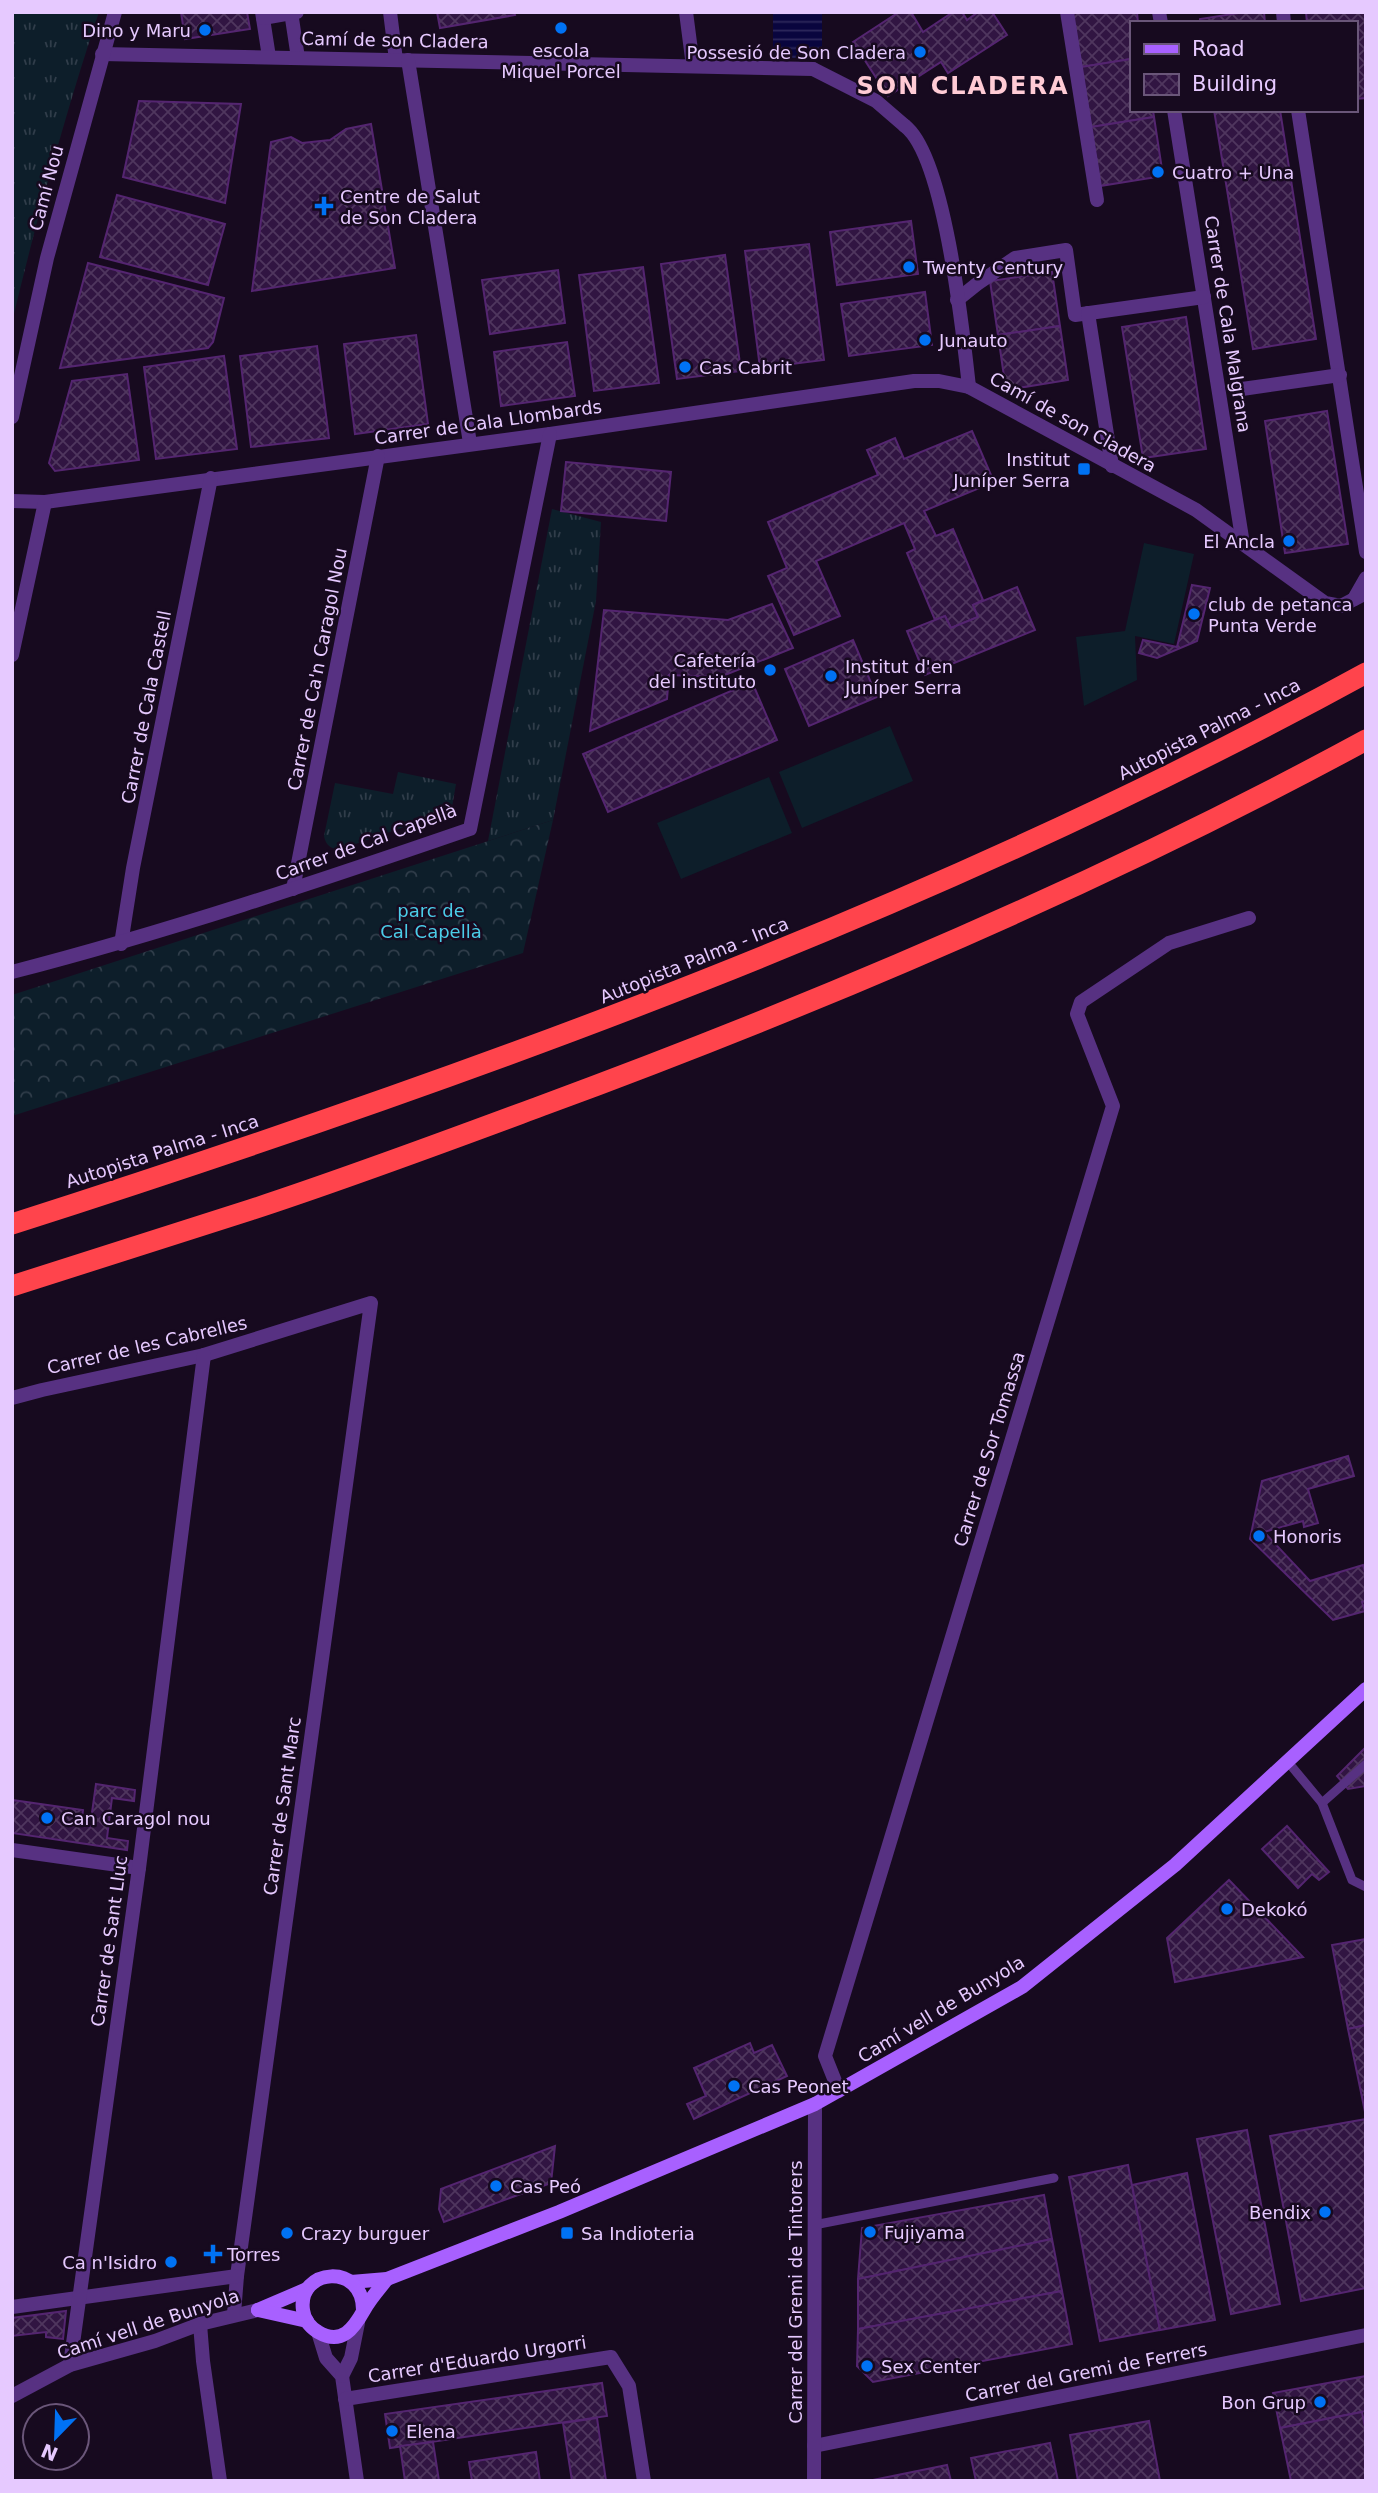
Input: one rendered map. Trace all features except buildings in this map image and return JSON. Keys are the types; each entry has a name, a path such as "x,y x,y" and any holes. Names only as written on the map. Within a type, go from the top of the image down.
{"highway":[{"name":"Autopista Palma - Inca","path":"12,1224 369,1105 601,1022 792,946 1105,807 1252,734 1366,673"},
{"path":"12,1286 355,1174 768,1020 1067,889 1360,746"}],"main road":[{"name":"Camí vell de Bunyola","path":"351,2282 387,2279 559,2212 815,2104 1022,1987 1175,1865 1366,1689"},
{"path":"360,2317 361,2295 351,2282 333,2276 314,2282 307,2290 303,2305 307,2321 318,2332 327,2335 344,2334 360,2317 387,2279"},
{"path":"258,2310 307,2290"},
{"path":"258,2310 307,2321"}],"street":[{"name":"Camí Nou","path":"12,417 47,258 115,12"},
{"path":"269,57 262,15 297,12"},
{"path":"390,12 402,60 470,443"},
{"path":"686,12 693,66"},
{"path":"1068,12 1097,200"},
{"path":"291,13 298,58"},
{"name":"Camí de son Cladera","path":"102,54 813,69 876,101 914,132 920,143 941,205 969,387 1196,510 1325,603 1341,606 1359,597"},
{"name":"Carrer de Cala Malgrana","path":"1174,112 1243,544"},
{"path":"1298,112 1365,543"},
{"path":"957,300 1016,258 1066,250 1075,315 1204,297"},
{"path":"1088,313 1112,466"},
{"path":"1242,388 1340,375"},
{"name":"Carrer de Cala Llombards","path":"12,501 45,502 550,434 914,381 939,381 969,387"},
{"name":"Carrer de Cal Capellà","path":"12,972 121,944 470,829 550,434"},
{"name":"Carrer de Ca'n Caragol Nou","path":"293,889 378,456"},
{"name":"Carrer de Cala Castell","path":"121,944 133,867 211,478"},
{"path":"12,655 45,502"},
{"path":"1359,597 1366,578"},
{"name":"Carrer de Sor Tomassa","path":"839,2091 825,2056 1113,1106 1077,1014 1081,1002 1168,943 1249,918"},
{"name":"Carrer de les Cabrelles","path":"12,1398 204,1355 371,1303"},
{"name":"Carrer de Sant Marc","path":"234,2314 237,2276 371,1303"},
{"name":"Carrer de Sant Lluc","path":"70,2365 139,1868 204,1355"},
{"path":"12,1850 139,1868"},
{"name":"Carrer del Gremi de Tintorers","path":"814,2481 815,2104"},
{"path":"12,2307 237,2276"},
{"name":"Camí vell de Bunyola","path":"12,2396 70,2365 155,2341 200,2323 258,2310"},
{"path":"358,2481 342,2375 351,2358 360,2317"},
{"path":"200,2323 220,2481"},
{"path":"318,2332 326,2358 342,2375"},
{"name":"Carrer del Gremi de Ferrers","path":"814,2446 1366,2335"},
{"name":"Carrer d'Eduardo Urgorri","path":"345,2399 611,2357 629,2386 644,2481"}],"lane":[{"path":"1288,1762 1322,1802 1352,1880 1366,1887"},
{"path":"1322,1802 1366,1764"},
{"path":"814,2225 1055,2178"}],"green space":[{"path":"12,12 99,12 52,166 12,322"},
{"path":"552,509 601,522 596,601 553,820 488,841"},
{"path":"1144,543 1194,554 1174,644 1135,636 1137,680 1084,706 1076,637 1125,631"},
{"path":"890,726 913,781 802,828 779,772"},
{"path":"398,772 456,784 452,807 444,813 344,848 329,845 324,836 335,783 393,794"},
{"path":"769,777 792,833 681,879 657,823"},
{"name":"parc de Cal Capellà","path":"553,820 523,953 12,1116 12,995"}],"shaded area":[{"path":"822,12 822,58 773,58 773,13"}],"place":[{"name":"escola Miquel Porcel","path":"561,28"},
{"name":"Dino y Maru","path":"205,30"},
{"name":"Possesió de Son Cladera","path":"920,52"},
{"name":"Cuatro + Una","path":"1158,172"},
{"name":"Centre de Salut de Son Cladera","path":"324,206"},
{"name":"Twenty Century","path":"909,267"},
{"name":"Junauto","path":"925,340"},
{"name":"Cas Cabrit","path":"685,367"},
{"name":"Institut Juníper Serra","path":"1084,469"},
{"name":"El Ancla","path":"1289,541"},
{"name":"club de petanca Punta Verde","path":"1194,614"},
{"name":"Cafetería del instituto","path":"770,670"},
{"name":"Institut d'en Juníper Serra","path":"831,676"},
{"name":"Honoris","path":"1259,1536"},
{"name":"Can Caragol nou","path":"47,1818"},
{"name":"Dekokó","path":"1227,1909"},
{"name":"Cas Peonet","path":"734,2086"},
{"name":"Cas Peó","path":"496,2186"},
{"name":"Bendix","path":"1325,2212"},
{"name":"Fujiyama","path":"870,2232"},
{"name":"Crazy burguer","path":"287,2233"},
{"name":"Sa Indioteria","path":"567,2233"},
{"name":"Torres","path":"213,2254"},
{"name":"Ca n'Isidro","path":"171,2262"},
{"name":"Sex Center","path":"867,2366"},
{"name":"Bon Grup","path":"1320,2402"},
{"name":"Elena","path":"392,2431"}],"district":[{"name":"SON CLADERA","path":"963,86"}]}
